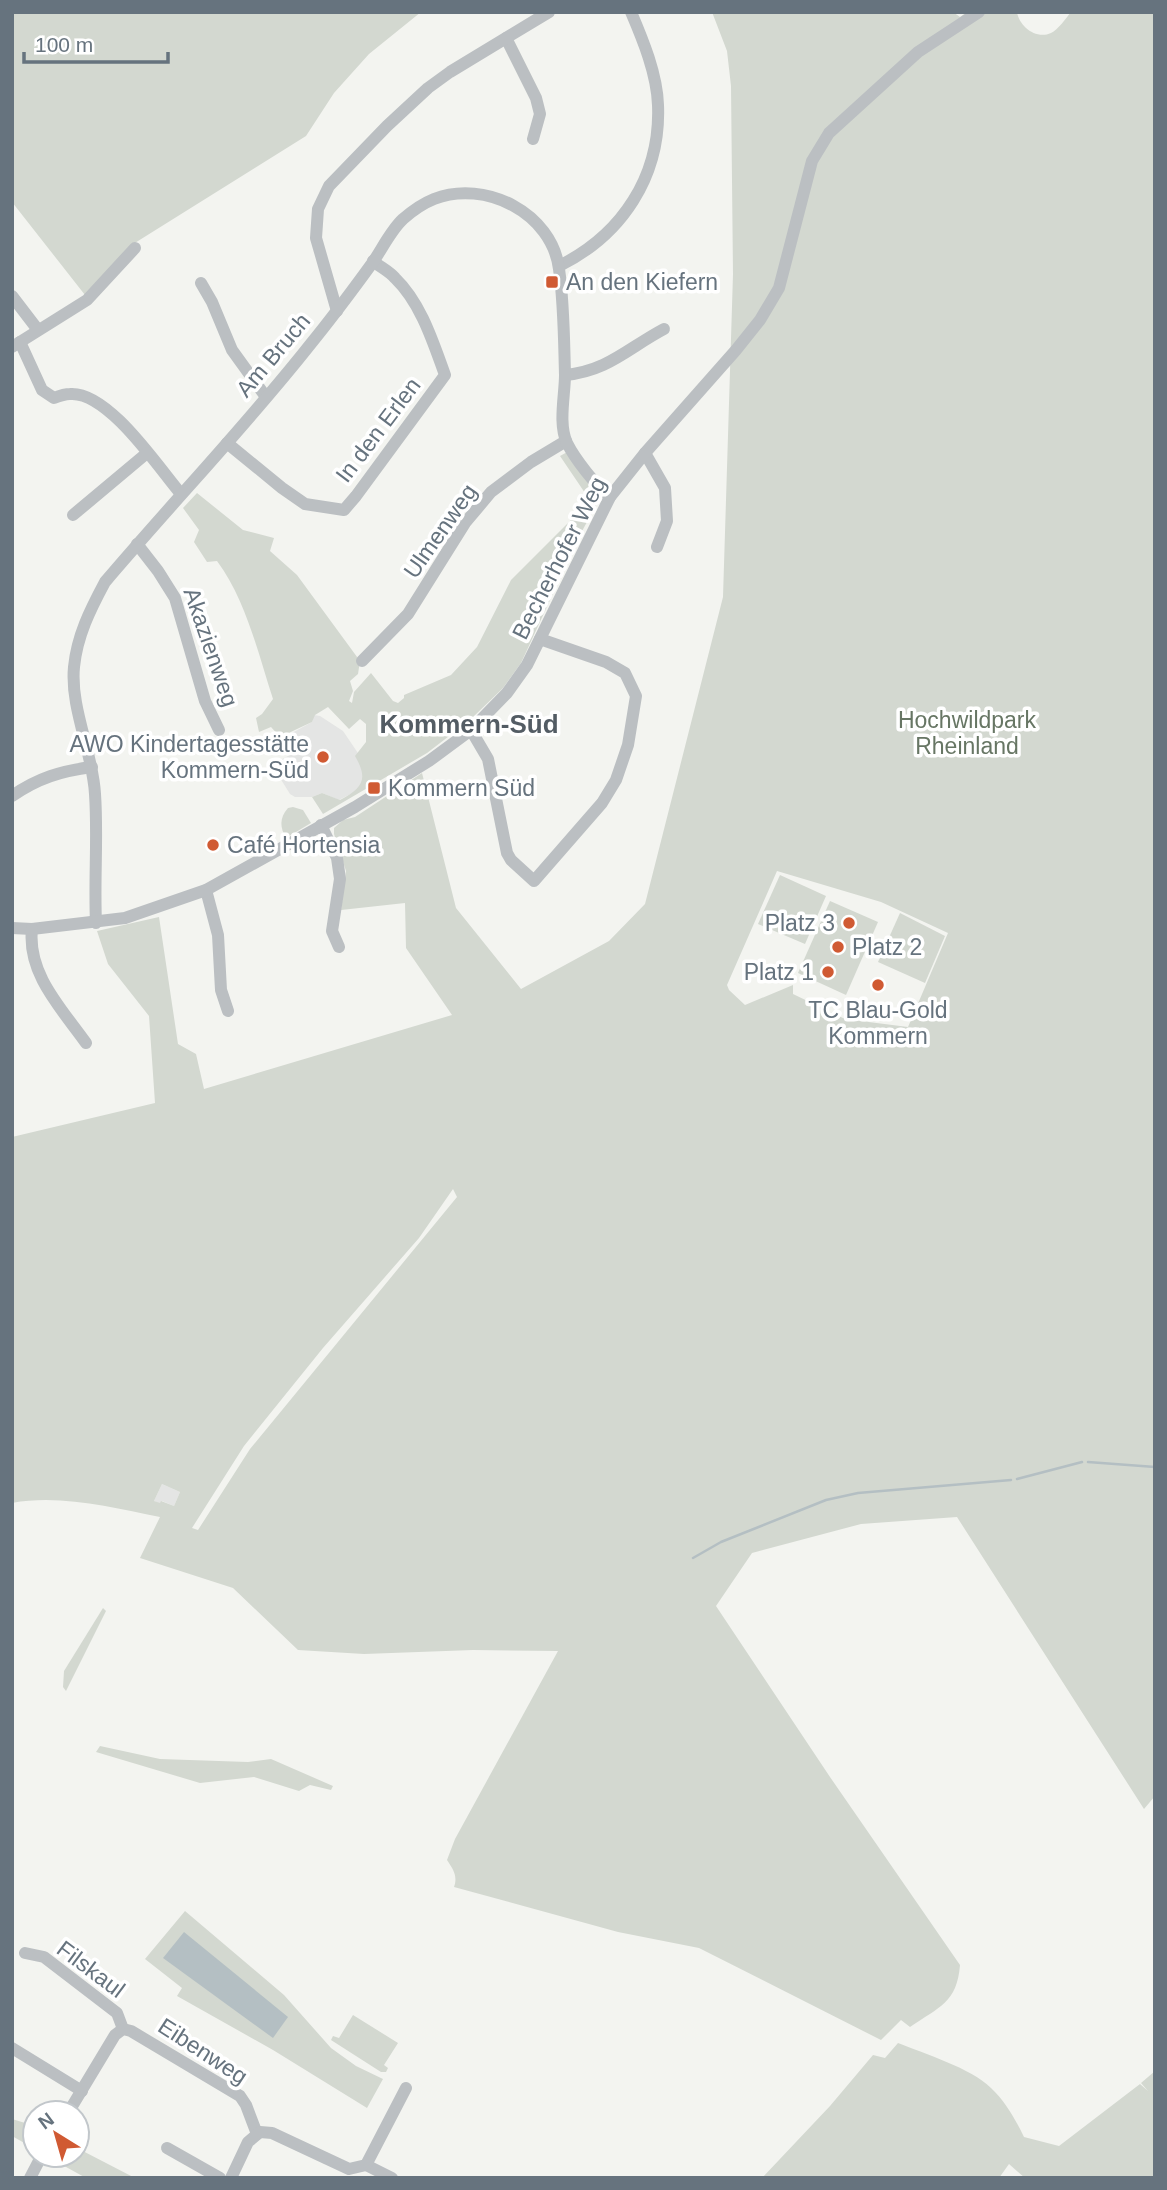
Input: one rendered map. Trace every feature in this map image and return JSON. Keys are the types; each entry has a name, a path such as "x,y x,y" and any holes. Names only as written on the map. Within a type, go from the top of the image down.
{"street":[{"path":"337,311 316,238 318,209 329,186 428,88 549,12"},
{"path":"559,266 590,248 618,222 644,183 657,144 658,103 652,73 631,12"},
{"name":"Becherhofer Weg","path":"12,928 32,929 125,918 206,890 355,807 429,761 471,730 508,693 527,665 610,497 760,320 779,288 813,161 829,133 918,52 979,12"},
{"path":"506,38 536,98 540,114 533,139"},
{"name":"Am Bruch","path":"96,923 95,794 92,767 76,695 74,668 84,621 105,582 289,372 337,311 401,220 434,198 470,192 500,199 535,220 551,244 559,266 566,442"},
{"path":"135,248 87,300 16,345 42,390 54,398 72,393 93,400 113,412 181,494"},
{"name":"In den Erlen","path":"227,443 305,504 344,510 356,496 445,375 432,339 410,294 394,276 373,261"},
{"path":"201,283 232,350 266,397"},
{"path":"12,296 38,330"},
{"path":"565,375 583,373 620,359 664,329"},
{"path":"566,442 597,485 610,497"},
{"name":"Ulmenweg","path":"362,661 408,614 465,523 491,492 531,462 566,442"},
{"path":"73,515 147,453"},
{"path":"645,453 665,488 667,521 657,547"},
{"name":"Akazienweg","path":"137,544 175,598 205,701 219,730"},
{"path":"471,730 488,759 508,853 511,860 534,881 602,803 616,780 628,745 636,696 625,673 606,662 540,639"},
{"path":"12,796 47,776 92,767"},
{"path":"321,825 337,858 340,879 332,931 339,947"},
{"path":"206,890 218,935 222,990 228,1011"},
{"path":"32,929 35,966 45,986 86,1043"},
{"name":"Filskaul","path":"25,1953 44,1957 117,2013 123,2029"},
{"name":"Eibenweg","path":"77,2099 115,2035 123,2029 131,2031 240,2096 257,2134"},
{"path":"12,2048 82,2091"},
{"path":"366,2165 406,2088"},
{"path":"232,2178 248,2142 260,2132 272,2133 349,2169 366,2165 392,2178"},
{"path":"167,2148 220,2178"}],"shaded area":[{"name":"AWO Kindertagesstätte Kommern-Süd","path":"314,715 343,731 364,762 364,787 339,800 322,793 312,797 295,797 290,794 272,765 295,752 292,733 312,722"},
{"path":"162,1484 180,1492 174,1506 154,1501"},
{"path":"184,1932 288,2017 273,2038 163,1958"}],"green space":[{"path":"12,12 421,12 369,54 334,93 306,136 130,246 85,295 12,202"},
{"name":"Hochwildpark Rheinland","path":"712,12 953,12 960,17 967,12 1017,12 1025,27 1034,33 1045,35 1056,29 1071,12 1155,12 1155,1796 1144,1809 957,1517 861,1524 752,1553 716,1606 960,1965 955,1988 945,2003 910,2027 901,2020 881,2040 699,1948 618,1932 454,1887 455,1876 447,1860 455,1839 558,1651 473,1650 364,1654 298,1650 233,1588 140,1558 160,1517 68,1501 12,1503 12,1137 155,1103 149,1016 108,964 97,931 159,917 178,1044 196,1054 204,1089 452,1015 406,948 405,903 341,910 346,871 334,828 422,773 456,908 521,989 609,941 645,904 723,597 733,274 731,86 727,51","holes":["777,871 881,902 948,933 908,1027 845,1019 793,994 793,985 745,1005 729,990 727,985","453,1189 457,1197 250,1449 198,1530 192,1528 244,1446 323,1348 419,1238","162,1484 180,1492 174,1506 154,1501"]},
{"path":"569,451 600,498 521,663 503,688 470,720 427,753 323,814 312,797 322,793 340,800 354,791 361,782 362,771 355,756 366,742 366,724 360,719 349,729 328,707 315,715 312,722 280,737 271,727 259,732 256,718 273,699 250,627 227,576 217,561 207,562 194,542 199,530 183,508 197,493 243,530 274,538 270,551 297,575 360,661 358,674 350,681 353,691 349,701 352,703 354,692 371,673 393,701 398,703 404,695 451,675 477,647 511,580 573,518 585,493 560,456"},
{"path":"288,808 303,810 311,823 286,838 282,819"},
{"path":"780,875 826,896 805,944 758,924"},
{"path":"830,901 878,922 846,995 798,973"},
{"path":"900,913 945,936 925,983 878,962"},
{"path":"103,1608 106,1611 66,1691 63,1687 64,1671"},
{"path":"100,1746 160,1759 248,1762 271,1759 333,1786 331,1790 310,1785 299,1791 254,1777 200,1783 96,1752"},
{"path":"185,1911 284,1995 331,2048 356,2066 383,2079 367,2108 273,2050 177,1996 182,1988 145,1959"},
{"path":"353,2015 398,2043 384,2065 388,2068 386,2072 381,2072 331,2040 333,2036 339,2038"},
{"path":"898,2043 972,2074 996,2093 1006,2105 1024,2137 1059,2146 1140,2084 1148,2091 1141,2083 1155,2071 1155,2178 1025,2178 1009,2164 999,2178 762,2178 830,2106 873,2055 885,2058"},
{"path":"12,2119 21,2122 21,2141 12,2136"},
{"path":"91,2155 135,2178 86,2178 70,2169 91,2169"}],"waterway":[{"path":"1017,1479 1082,1462"},
{"path":"1088,1462 1155,1467"},
{"path":"693,1558 721,1542 826,1500 858,1493 1011,1480"}],"place":[{"name":"An den Kiefern","path":"552,282"},
{"name":"AWO Kindertagesstätte Kommern-Süd","path":"323,757"},
{"name":"Kommern Süd","path":"374,788"},
{"name":"Café Hortensia","path":"213,845"},
{"name":"Platz 3","path":"849,923"},
{"name":"Platz 2","path":"838,947"},
{"name":"Platz 1","path":"828,972"},
{"name":"TC Blau-Gold Kommern","path":"878,985"}],"district":[{"name":"Kommern-Süd","path":"469,724"}]}
